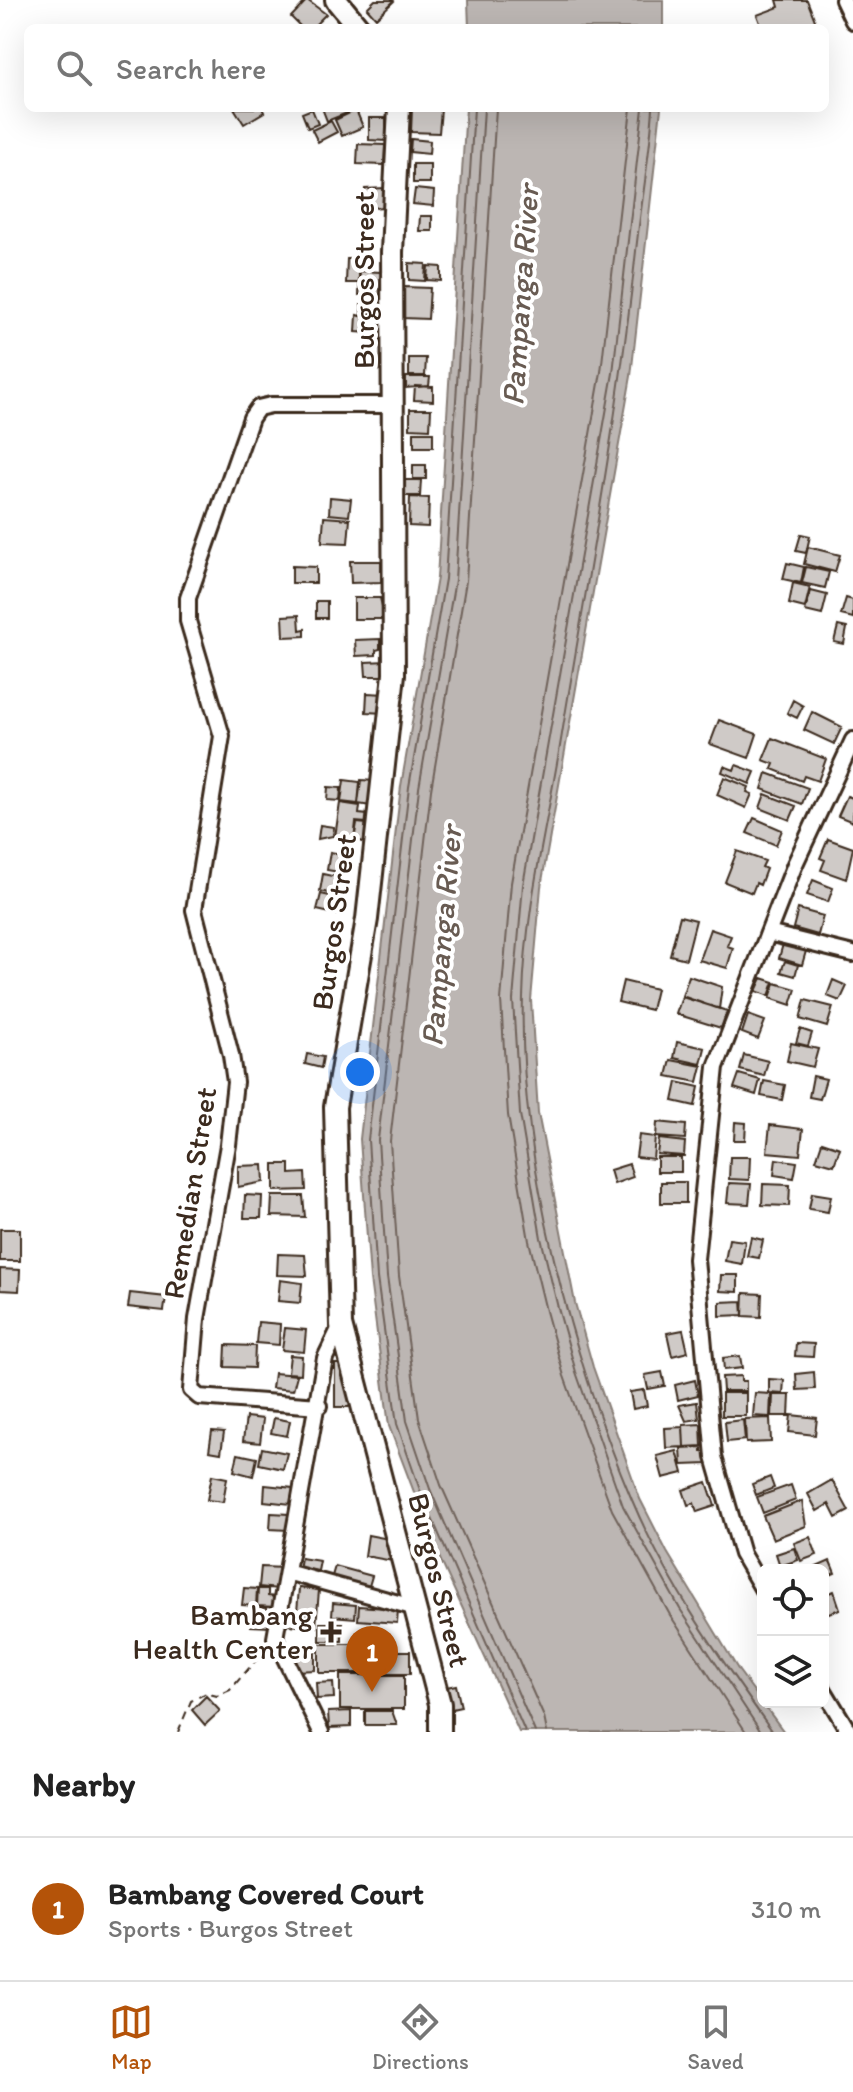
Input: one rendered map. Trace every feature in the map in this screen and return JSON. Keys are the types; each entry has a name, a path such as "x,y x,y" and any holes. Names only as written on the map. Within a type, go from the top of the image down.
{"street":[{"path":"336,0 356,24"},
{"path":"843,0 853,21"},
{"name":"Burgos Street","path":"399,112 393,213 394,674 367,919 335,1107 341,1325 440,1704 440,1732"},
{"name":"Remedian Street","path":"319,1406 199,1397 191,1390 197,1319 228,1145 235,1082 194,910 222,736 188,621 188,598 251,418 258,408 271,405 393,405"},
{"path":"757,1580 742,1554 714,1457 696,1259 716,1067 795,864 853,740"},
{"path":"768,933 853,954"},
{"path":"321,1732 275,1638 290,1573 325,1358 341,1325"},
{"path":"290,1573 416,1608"},
{"path":"829,1699 849,1732"}],"path":[{"path":"178,1732 191,1701 206,1693 217,1696 230,1690 275,1638"}],"water":[{"path":"468,0 663,0 663,24 469,24"},
{"name":"Pampanga River","path":"466,112 661,112 631,376 541,887 531,1000 538,1113 575,1303 593,1367 640,1499 667,1552 757,1695 757,1708 766,1708 784,1732 519,1732 436,1550 389,1426 370,1279 360,1139 401,786 437,578"}],"building":[{"path":"307,0 326,14 316,24 298,24 291,17"},
{"path":"375,0 394,1 376,18 367,8"},
{"path":"777,0 807,0 816,24 760,24 757,15 779,7"},
{"path":"236,112 264,112 244,124"},
{"path":"313,112 318,124 308,128 302,113"},
{"path":"324,112 350,112 327,121"},
{"path":"357,112 363,127 342,136 335,120"},
{"path":"412,112 441,112 439,133 411,132"},
{"path":"369,118 386,118 386,141 369,140"},
{"path":"331,121 337,132 318,142 312,130"},
{"path":"411,139 430,141 429,154 410,152"},
{"path":"358,144 385,145 384,165 357,164"},
{"path":"413,164 430,164 430,183 413,183"},
{"path":"385,188 386,207 366,208 365,189"},
{"path":"415,189 434,191 433,206 413,204"},
{"path":"420,216 432,216 432,231 419,231"},
{"path":"347,259 359,259 359,283 346,283"},
{"path":"409,263 426,264 425,281 409,280"},
{"path":"428,266 441,267 441,281 427,280"},
{"path":"360,271 381,272 380,296 359,295"},
{"path":"404,287 430,288 428,319 403,318"},
{"path":"361,305 385,306 385,312 361,314"},
{"path":"357,315 372,319 369,333 356,332"},
{"path":"409,358 426,358 425,376 409,376"},
{"path":"406,377 430,377 429,386 406,388"},
{"path":"415,386 433,387 433,401 414,400"},
{"path":"410,409 431,409 430,429 410,428"},
{"path":"414,432 433,432 433,447 414,447"},
{"path":"413,465 426,465 426,479 413,479"},
{"path":"405,480 421,480 420,496 405,496"},
{"path":"330,497 351,499 349,516 329,514"},
{"path":"410,497 429,498 428,527 409,526"},
{"path":"324,517 350,519 348,543 322,542"},
{"path":"801,534 810,536 806,553 796,551"},
{"path":"808,547 840,555 835,572 804,564"},
{"path":"350,561 381,561 381,582 351,583"},
{"path":"787,563 804,567 801,583 783,579"},
{"path":"292,566 316,567 316,583 292,583"},
{"path":"806,567 829,572 825,588 802,583"},
{"path":"793,583 810,587 805,608 789,604"},
{"path":"811,591 827,595 822,615 805,611"},
{"path":"354,598 380,598 385,619 354,619"},
{"path":"846,598 853,600 853,618 841,615"},
{"path":"316,601 327,601 327,618 316,618"},
{"path":"299,615 300,630 305,629 305,636 284,637 283,616"},
{"path":"838,626 847,628 844,644 834,642"},
{"path":"380,639 380,649 376,650 376,655 356,656 355,640"},
{"path":"387,661 388,676 366,676 365,662"},
{"path":"367,693 386,694 385,713 366,712"},
{"path":"793,700 803,706 797,718 787,713"},
{"path":"812,712 842,727 834,744 804,730"},
{"path":"719,720 757,734 749,758 710,744"},
{"path":"772,738 826,759 818,781 804,776 802,781 772,769 774,764 763,760"},
{"path":"736,765 755,772 750,784 722,772 724,766 734,770"},
{"path":"767,773 808,788 802,804 762,789"},
{"path":"724,777 749,787 747,792 752,794 746,808 717,795"},
{"path":"344,780 360,782 358,804 341,802"},
{"path":"361,780 374,781 371,806 358,804"},
{"path":"328,787 341,788 340,801 327,800"},
{"path":"765,794 796,806 790,820 760,808"},
{"path":"847,796 853,798 853,822 838,816"},
{"path":"340,803 360,806 359,814 368,815 367,823 356,822 354,840 335,837"},
{"path":"754,818 782,830 776,845 747,833"},
{"path":"357,823 367,824 364,842 354,840"},
{"path":"320,825 334,827 333,836 318,839"},
{"path":"828,839 853,848 846,879 821,870 825,860 820,858"},
{"path":"737,851 765,861 762,867 766,869 760,885 756,883 752,893 725,882"},
{"path":"330,852 342,854 339,872 327,870"},
{"path":"323,874 341,878 337,895 320,891"},
{"path":"813,880 833,888 828,902 807,895"},
{"path":"321,894 343,899 339,915 317,910"},
{"path":"798,909 823,916 818,935 793,928"},
{"path":"680,916 696,920 686,959 670,955"},
{"path":"710,929 731,936 727,946 733,948 727,968 699,960"},
{"path":"783,944 806,951 802,965 779,958"},
{"path":"785,961 798,965 795,976 781,972"},
{"path":"689,976 722,987 719,1009 682,996"},
{"path":"762,978 774,982 769,996 756,991"},
{"path":"833,980 847,986 840,1001 827,996"},
{"path":"623,981 656,989 651,1010 618,1002"},
{"path":"775,983 796,989 791,1005 770,998"},
{"path":"682,997 727,1011 721,1028 676,1014"},
{"path":"805,1000 833,1007 827,1027 800,1019"},
{"path":"748,1015 765,1021 758,1039 742,1033"},
{"path":"800,1029 812,1033 808,1046 796,1043"},
{"path":"677,1042 705,1048 701,1064 674,1058"},
{"path":"791,1043 818,1049 813,1067 787,1061"},
{"path":"307,1054 323,1057 321,1068 305,1064"},
{"path":"744,1055 768,1061 764,1076 740,1070"},
{"path":"671,1060 702,1066 698,1082 667,1076"},
{"path":"739,1074 760,1080 756,1095 734,1088"},
{"path":"813,1076 826,1079 820,1099 809,1097"},
{"path":"764,1081 785,1085 782,1100 761,1096"},
{"path":"677,1082 699,1087 695,1106 673,1101"},
{"path":"657,1122 686,1125 685,1139 656,1137"},
{"path":"735,1122 746,1123 745,1140 734,1140"},
{"path":"770,1125 803,1129 800,1155 767,1152"},
{"path":"639,1135 655,1137 653,1159 636,1157"},
{"path":"659,1139 685,1142 684,1156 657,1154"},
{"path":"822,1142 840,1148 834,1165 816,1160"},
{"path":"657,1157 681,1157 681,1172 657,1172"},
{"path":"730,1157 750,1157 749,1180 729,1179"},
{"path":"776,1159 797,1162 794,1178 774,1175"},
{"path":"274,1164 290,1164 290,1174 305,1173 306,1190 274,1191"},
{"path":"629,1164 633,1177 614,1184 610,1170"},
{"path":"263,1165 264,1182 238,1187 238,1166"},
{"path":"661,1182 686,1182 686,1203 661,1203"},
{"path":"729,1183 751,1184 749,1204 727,1203"},
{"path":"763,1184 790,1185 789,1206 762,1205"},
{"path":"812,1193 831,1196 828,1212 809,1209"},
{"path":"245,1195 262,1196 261,1218 244,1218"},
{"path":"272,1196 303,1196 305,1217 271,1216"},
{"path":"0,1229 20,1229 20,1261 0,1261"},
{"path":"751,1237 763,1240 759,1258 747,1256"},
{"path":"729,1239 745,1241 742,1264 725,1261"},
{"path":"278,1254 305,1255 307,1276 277,1275"},
{"path":"0,1269 20,1270 19,1291 0,1290"},
{"path":"721,1275 738,1275 738,1292 720,1291"},
{"path":"280,1280 302,1283 300,1303 278,1301"},
{"path":"130,1293 166,1297 164,1311 128,1307"},
{"path":"744,1293 762,1294 761,1317 743,1316"},
{"path":"742,1301 743,1315 720,1316 720,1302"},
{"path":"258,1322 280,1324 279,1345 256,1343"},
{"path":"285,1328 306,1330 304,1352 282,1350"},
{"path":"683,1330 688,1352 672,1356 667,1333"},
{"path":"796,1343 814,1344 813,1357 795,1356"},
{"path":"226,1345 255,1346 254,1368 225,1367"},
{"path":"290,1355 302,1356 301,1374 288,1373"},
{"path":"740,1356 742,1368 724,1370 723,1358"},
{"path":"335,1364 347,1364 350,1372 350,1407 335,1407"},
{"path":"662,1372 665,1386 648,1389 645,1375"},
{"path":"814,1372 815,1389 797,1390 796,1374"},
{"path":"274,1373 297,1375 293,1390 272,1388"},
{"path":"741,1376 741,1381 746,1381 746,1391 723,1391 722,1377"},
{"path":"769,1379 784,1380 783,1394 769,1393"},
{"path":"695,1380 698,1395 678,1400 675,1385"},
{"path":"644,1390 647,1406 633,1409 630,1392"},
{"path":"722,1393 746,1393 746,1416 722,1416"},
{"path":"755,1393 771,1394 770,1417 753,1416"},
{"path":"773,1395 790,1395 789,1416 772,1416"},
{"path":"697,1402 699,1419 686,1421 679,1405"},
{"path":"791,1415 817,1418 815,1435 789,1432"},
{"path":"246,1417 263,1419 260,1443 243,1441"},
{"path":"274,1418 290,1421 287,1436 271,1433"},
{"path":"770,1418 771,1442 746,1443 745,1419"},
{"path":"743,1420 745,1440 727,1442 725,1422"},
{"path":"701,1424 702,1446 684,1447 683,1425"},
{"path":"683,1427 684,1447 666,1448 665,1428"},
{"path":"212,1431 224,1432 221,1453 209,1451"},
{"path":"702,1447 702,1452 707,1452 708,1464 682,1465 681,1448"},
{"path":"262,1448 287,1453 283,1469 259,1464"},
{"path":"677,1451 683,1473 663,1478 657,1456"},
{"path":"238,1454 257,1458 253,1476 234,1471"},
{"path":"212,1475 227,1478 223,1502 207,1500"},
{"path":"770,1477 774,1488 756,1495 752,1484"},
{"path":"832,1480 849,1511 836,1518 829,1504 817,1511 808,1494"},
{"path":"707,1482 715,1506 697,1512 694,1503 688,1505 683,1490"},
{"path":"265,1485 293,1488 291,1504 264,1501"},
{"path":"791,1485 796,1500 763,1513 757,1497"},
{"path":"802,1501 806,1526 773,1539 763,1516"},
{"path":"271,1513 289,1514 288,1530 270,1529"},
{"path":"368,1535 389,1539 393,1561 365,1556"},
{"path":"810,1537 817,1555 801,1561 794,1543"},
{"path":"794,1548 798,1560 779,1564 776,1554"},
{"path":"301,1558 320,1561 318,1571 299,1569"},
{"path":"830,1561 835,1573 829,1576 829,1564 823,1564"},
{"path":"335,1566 372,1576 367,1593 330,1583"},
{"path":"261,1567 285,1568 278,1589 259,1587"},
{"path":"244,1588 257,1589 256,1606 242,1605"},
{"path":"299,1588 319,1590 316,1627 288,1625 290,1611 297,1612"},
{"path":"258,1589 268,1589 268,1596 276,1597 275,1607 257,1606"},
{"path":"834,1591 840,1609 829,1613 829,1593"},
{"path":"333,1603 356,1605 355,1618 332,1616"},
{"path":"359,1606 398,1609 397,1623 358,1620"},
{"path":"252,1607 267,1608 270,1627 251,1626"},
{"name":"Bambang Health Center","path":"320,1623 342,1623 342,1641 320,1641"},
{"path":"319,1644 365,1644 366,1673 319,1673"},
{"path":"315,1650 315,1670 295,1671 294,1651"},
{"path":"378,1651 410,1651 410,1674 378,1674"},
{"path":"340,1675 404,1675 404,1709 340,1709"},
{"path":"333,1682 334,1698 317,1699 316,1683"},
{"path":"456,1685 461,1707 447,1710 442,1688"},
{"path":"206,1696 220,1711 205,1725 192,1710"},
{"path":"351,1711 351,1727 329,1728 328,1712"},
{"path":"365,1711 392,1711 397,1725 365,1725"}],"place":[{"name":"Bambang Health Center","path":"331,1632"},
{"name":"Bambang Covered Court","path":"372,1692"}]}
